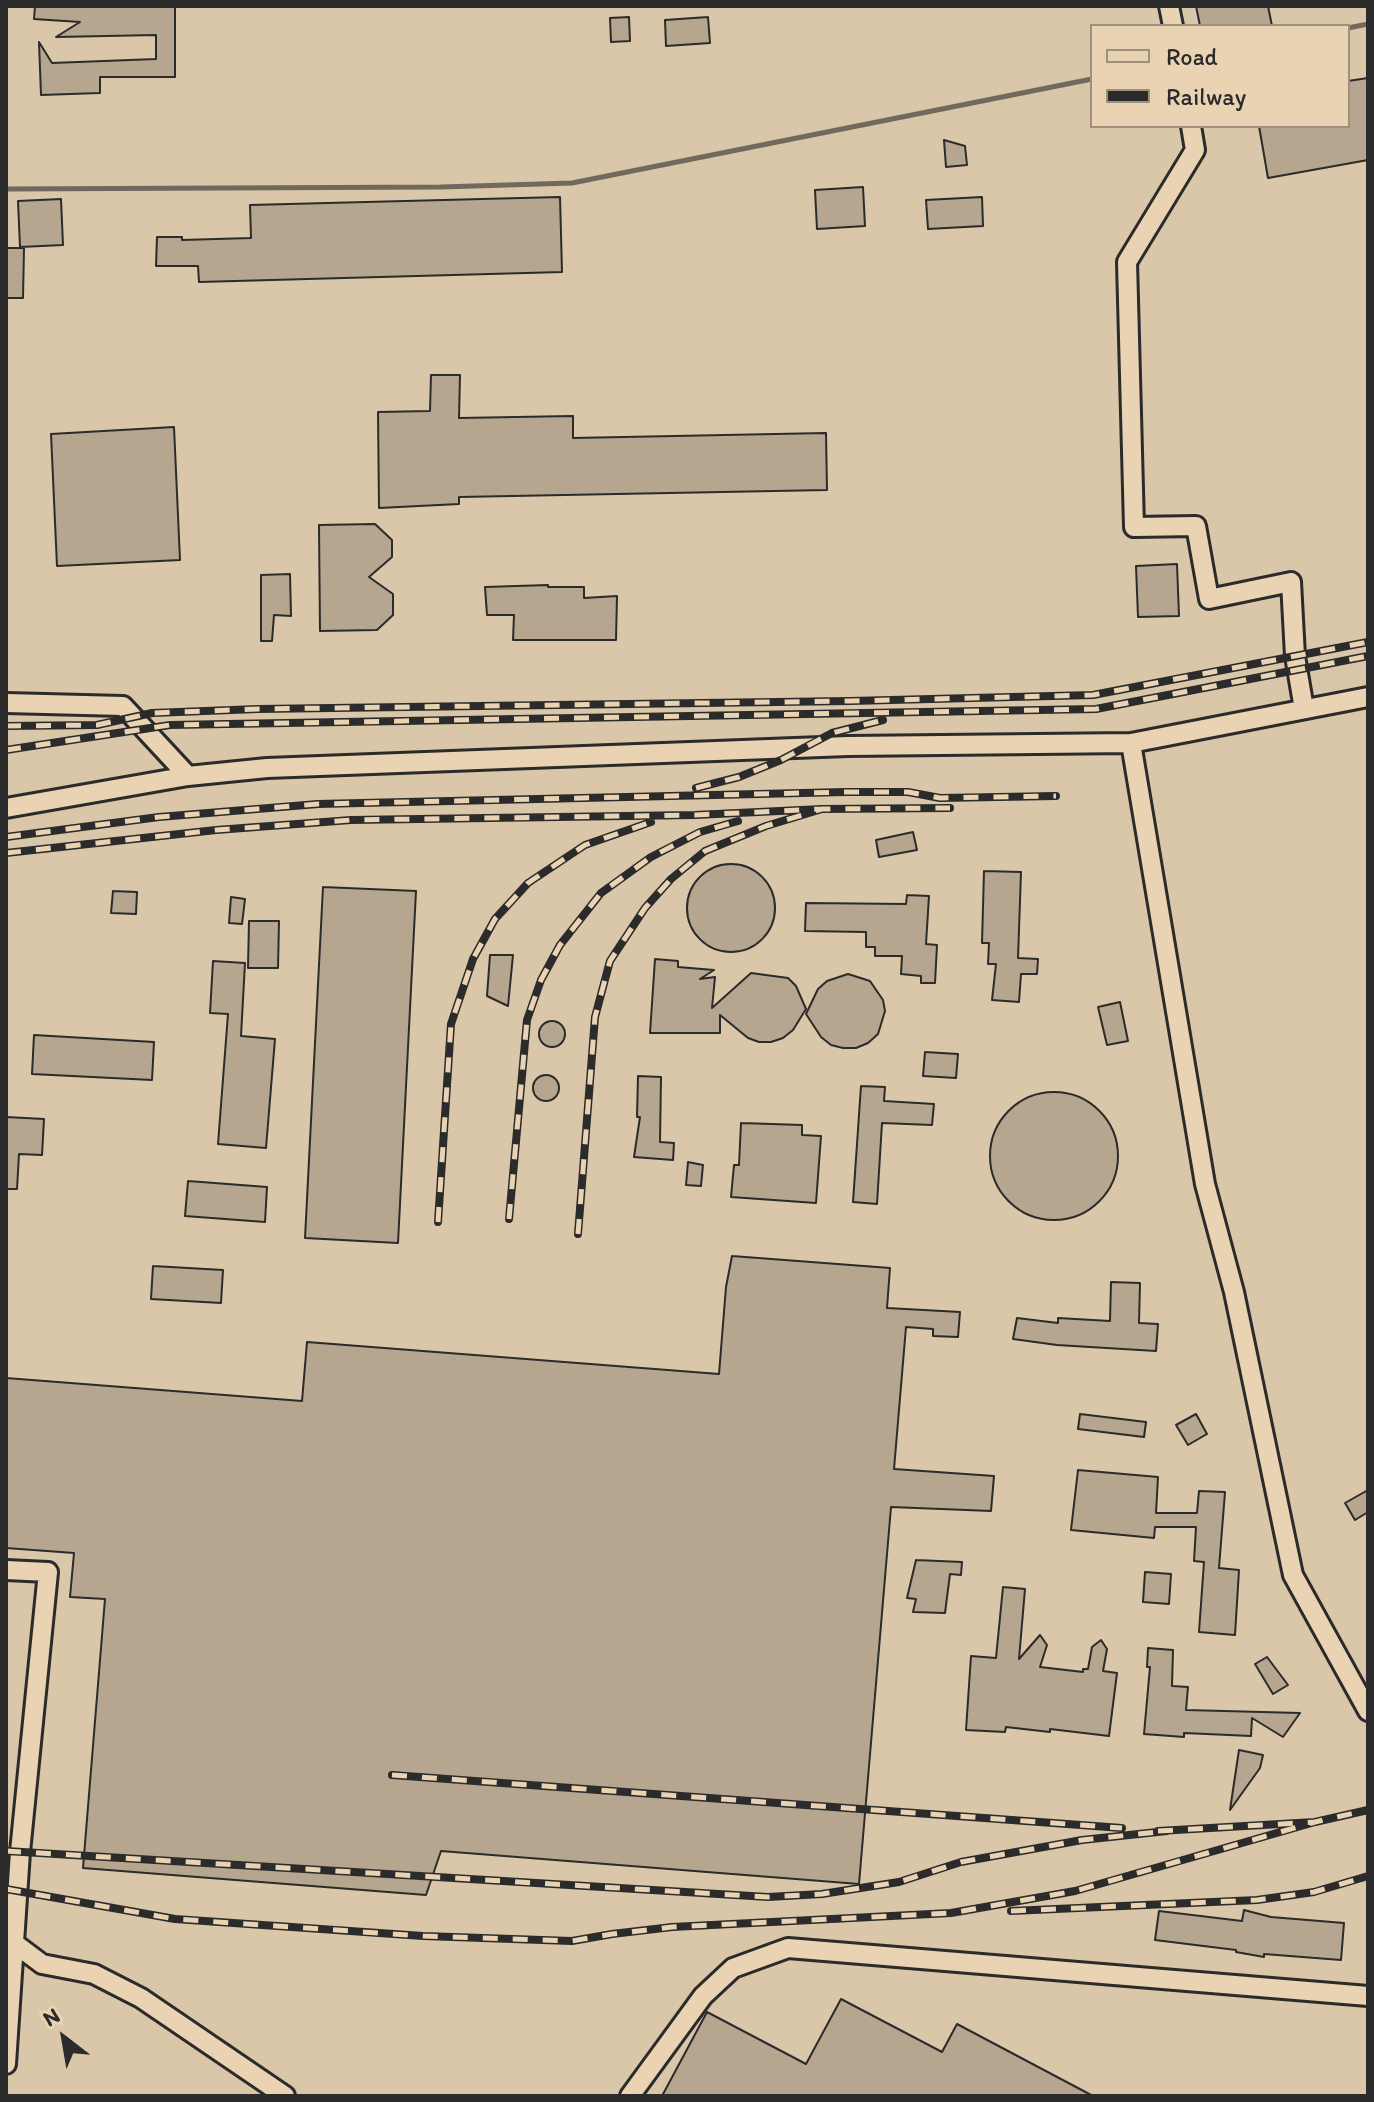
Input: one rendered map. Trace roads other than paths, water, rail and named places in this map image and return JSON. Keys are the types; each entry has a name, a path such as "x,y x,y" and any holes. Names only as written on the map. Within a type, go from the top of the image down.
{"lane":[{"path":"1191,128 1195,150 1127,262 1134,527 1196,526 1209,599 1291,582 1295,656 1304,709"},
{"path":"6,808 188,776 267,768 805,747 1131,743 1368,697"},
{"path":"6,703 123,706 188,776"},
{"path":"1131,743 1205,1184 1234,1292 1293,1575 1368,1711"},
{"path":"6,1570 48,1572 20,1852 6,2064"},
{"path":"14,1943 42,1964 94,1974 141,1998 285,2096"},
{"path":"630,2096 703,1996 733,1968 788,1948 1368,1996"}],"waterway":[{"path":"1350,28 1368,24"},
{"path":"6,189 441,187 572,183 1090,79"}],"railway":[{"path":"6,726 97,725 152,713 258,709 1093,695 1368,642"},
{"path":"6,750 170,725 1096,709 1368,656"},
{"path":"696,788 739,777 781,760 832,733 883,720"},
{"path":"6,837 159,817 318,804 846,792 908,792 940,798 1056,796"},
{"path":"578,1234 595,1017 610,961 645,908 671,879 705,851 766,826 822,809 950,808"},
{"path":"6,853 216,830 351,820 695,815 822,809"},
{"path":"509,1219 527,1020 541,980 560,945 601,893 651,857 700,832 738,821"},
{"path":"438,1222 451,1024 473,959 495,919 528,883 585,845 651,822"},
{"path":"392,1775 1122,1828"},
{"path":"1158,1831 1315,1822 1368,1810"},
{"path":"6,1889 175,1919 423,1936 572,1941 672,1927 951,1913 1075,1891 1315,1822"},
{"path":"6,1851 768,1897 822,1894 899,1882 961,1862 1082,1840 1167,1831"},
{"path":"1011,1911 1257,1900 1314,1892 1368,1876"}]}
